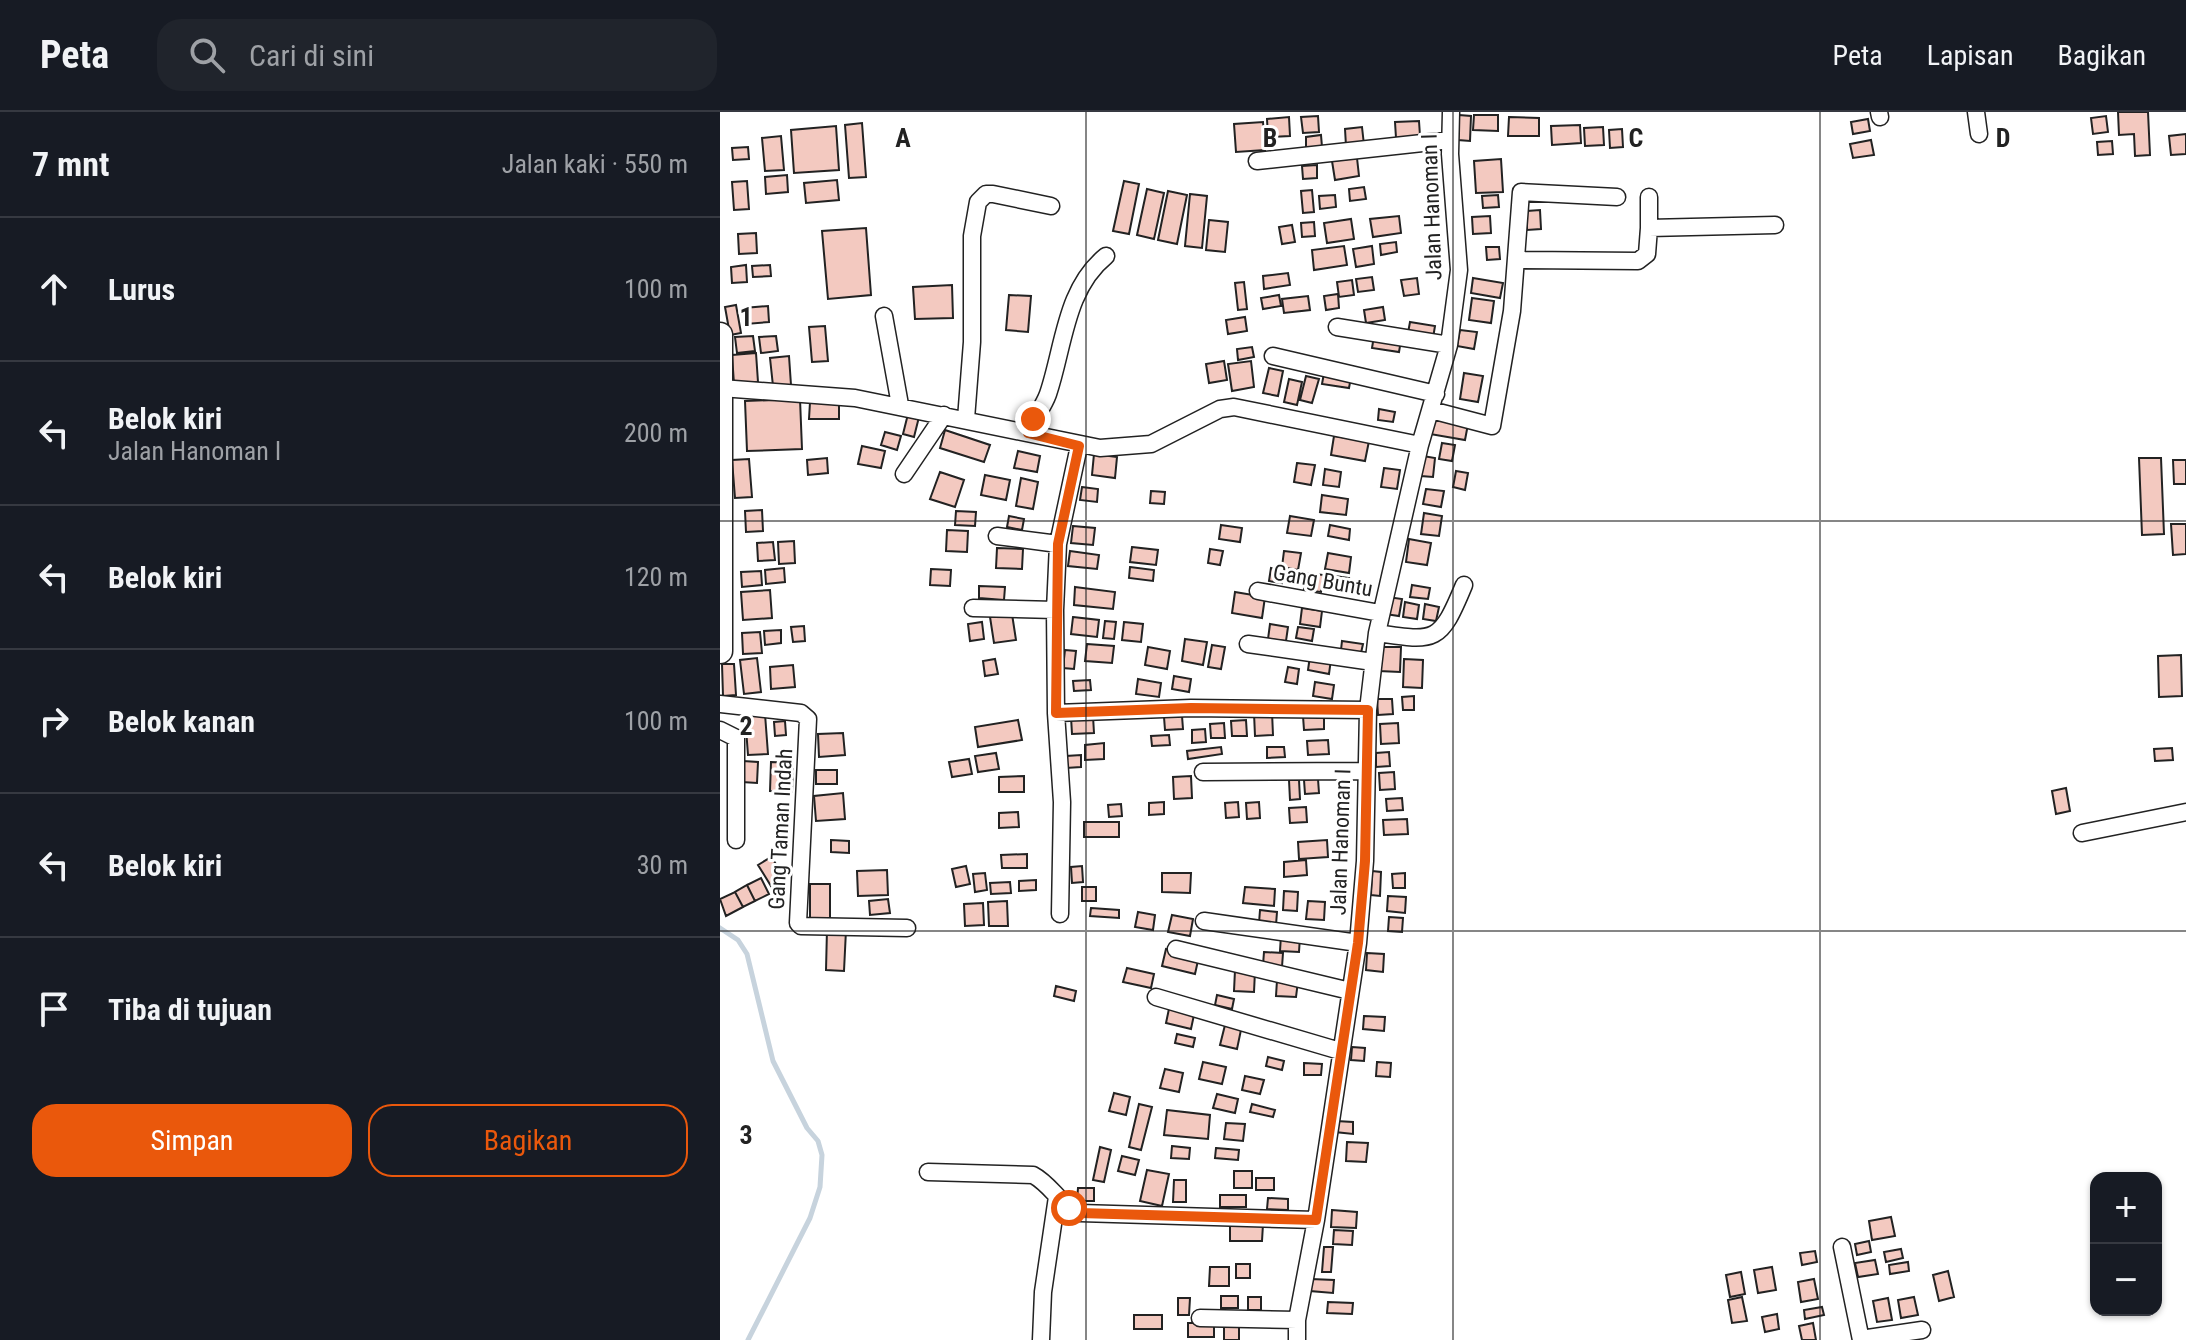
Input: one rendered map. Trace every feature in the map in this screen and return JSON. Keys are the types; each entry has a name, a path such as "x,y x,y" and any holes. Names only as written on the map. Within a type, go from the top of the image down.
{"main road":[{"path":"720,337 720,651"}],"street":[{"name":"Jalan Hanoman I","path":"1297,1340 1297,1320 1316,1220 1358,943 1365,861 1364,771 1368,710 1380,613 1420,445 1449,345 1459,270 1450,140 1451,112"},
{"path":"1976,112 1979,134"},
{"path":"1257,161 1450,140"},
{"path":"1273,356 1434,402 1492,426 1516,260 1518,200 1521,192 1617,197"},
{"path":"966,419 972,342 972,236 978,202 986,194 993,194 1051,206"},
{"path":"1516,260 1638,261 1647,254 1649,197"},
{"path":"1649,228 1775,225"},
{"path":"1028,433 1047,395 1077,295 1092,269 1106,256"},
{"path":"884,316 900,405"},
{"path":"1337,327 1449,345"},
{"path":"721,388 900,405 1079,446 1118,449 1151,444 1220,409 1234,407 1420,445"},
{"path":"904,474 944,415"},
{"path":"1060,914 1062,802 1056,713 1055,610 1058,544 1079,446"},
{"path":"997,536 1058,544"},
{"path":"1377,633 1421,640 1432,637 1451,615 1464,585"},
{"name":"Gang Buntu","path":"1258,591 1380,613"},
{"path":"973,608 1055,610"},
{"path":"1248,644 1373,662"},
{"name":"Gang Taman Indah","path":"720,704 801,713 808,719 798,923 801,926 907,928"},
{"path":"1056,713 1191,708 1368,710"},
{"path":"720,730 736,738 736,840"},
{"path":"1203,772 1364,771"},
{"path":"2082,833 2186,812"},
{"path":"1204,921 1358,943"},
{"path":"1176,949 1350,991"},
{"path":"1156,997 1340,1051"},
{"path":"928,1172 1033,1175 1080,1213 1316,1220"},
{"path":"1041,1340 1043,1292 1057,1197"},
{"path":"1842,1247 1861,1340 1922,1330"},
{"path":"1200,1318 1297,1320"}],"building":[{"path":"2118,112 2148,112 2150,155 2135,156 2134,134 2119,135"},
{"path":"1459,115 1471,116 1470,141 1458,140"},
{"path":"1474,115 1498,115 1498,131 1473,130"},
{"path":"1318,116 1319,132 1303,133 1301,117"},
{"path":"2106,116 2108,132 2093,134 2091,118"},
{"path":"1289,117 1290,136 1268,137 1267,119"},
{"path":"1509,117 1539,118 1539,136 1508,136"},
{"path":"1868,119 1870,131 1853,134 1851,122"},
{"path":"1419,121 1420,136 1396,138 1395,122"},
{"path":"1263,122 1265,150 1236,152 1234,124"},
{"path":"862,123 866,177 849,178 845,125"},
{"path":"1580,125 1581,143 1552,145 1551,126"},
{"path":"836,126 839,170 794,173 791,130"},
{"path":"1362,127 1364,145 1346,146 1345,129"},
{"path":"1603,127 1604,145 1585,146 1584,128"},
{"path":"1622,129 1623,147 1610,148 1609,130"},
{"path":"2186,134 2186,154 2171,155 2169,136"},
{"path":"1321,135 1322,147 1306,149 1306,137"},
{"path":"781,136 784,170 765,171 762,138"},
{"path":"1871,140 1874,155 1853,158 1850,144"},
{"path":"2112,141 2113,154 2098,155 2097,142"},
{"path":"748,147 749,159 733,160 732,148"},
{"path":"1357,158 1359,176 1335,180 1332,161"},
{"path":"1501,159 1503,192 1476,193 1474,161"},
{"path":"1317,165 1317,178 1303,179 1302,166"},
{"path":"787,175 788,192 766,194 765,177"},
{"path":"837,180 839,200 806,203 804,183"},
{"path":"747,181 749,209 734,210 732,182"},
{"path":"1124,181 1139,184 1129,234 1113,231"},
{"path":"1364,187 1366,199 1350,201 1349,189"},
{"path":"1147,189 1164,193 1154,239 1137,235"},
{"path":"1312,190 1314,212 1303,213 1301,191"},
{"path":"1168,191 1187,195 1177,244 1158,240"},
{"path":"1190,194 1207,196 1202,248 1185,246"},
{"path":"1335,195 1336,207 1320,209 1319,196"},
{"path":"1498,195 1499,207 1483,208 1482,196"},
{"path":"1540,210 1541,229 1527,230 1527,211"},
{"path":"1399,216 1401,233 1373,237 1370,219"},
{"path":"1490,216 1491,233 1473,234 1472,217"},
{"path":"1351,219 1354,239 1327,243 1324,223"},
{"path":"1209,220 1228,222 1225,252 1206,250"},
{"path":"1314,222 1315,236 1302,237 1301,223"},
{"path":"1292,225 1295,242 1282,244 1279,227"},
{"path":"866,228 871,295 828,299 822,231"},
{"path":"756,233 757,253 739,254 738,234"},
{"path":"1396,242 1397,252 1381,255 1380,244"},
{"path":"1344,246 1347,265 1314,270 1312,250"},
{"path":"1372,246 1374,264 1356,267 1353,249"},
{"path":"1486,247 1499,247 1500,259 1487,260"},
{"path":"746,265 747,282 732,283 731,267"},
{"path":"770,265 771,276 753,277 752,266"},
{"path":"1288,273 1290,285 1264,289 1263,276"},
{"path":"1372,277 1374,290 1358,292 1356,279"},
{"path":"1417,278 1419,294 1404,296 1401,280"},
{"path":"1473,278 1503,283 1500,298 1471,293"},
{"path":"1352,280 1354,295 1339,297 1337,282"},
{"path":"1244,282 1247,309 1238,310 1235,283"},
{"path":"952,285 953,318 915,319 913,287"},
{"path":"1338,294 1339,308 1326,310 1324,296"},
{"path":"1009,295 1031,296 1028,332 1006,330"},
{"path":"1279,295 1281,306 1263,309 1261,298"},
{"path":"1308,296 1310,310 1284,313 1282,299"},
{"path":"1472,298 1494,301 1491,323 1469,320"},
{"path":"736,305 741,333 730,335 725,307"},
{"path":"768,306 769,322 746,324 744,308"},
{"path":"1383,307 1385,320 1366,323 1364,310"},
{"path":"1245,317 1247,331 1228,334 1226,320"},
{"path":"1410,322 1435,326 1433,338 1408,333"},
{"path":"825,326 828,361 812,362 809,327"},
{"path":"1460,330 1477,332 1474,349 1457,346"},
{"path":"753,336 755,351 737,353 735,337"},
{"path":"776,336 778,351 761,353 759,337"},
{"path":"1374,336 1401,340 1399,352 1372,348"},
{"path":"1252,347 1254,357 1238,360 1237,349"},
{"path":"756,353 758,382 734,384 732,355"},
{"path":"789,356 791,385 773,386 770,358"},
{"path":"1224,361 1227,380 1209,383 1206,364"},
{"path":"1251,361 1254,387 1232,391 1228,364"},
{"path":"1269,368 1283,371 1278,396 1263,393"},
{"path":"1324,373 1351,377 1349,388 1322,384"},
{"path":"1464,373 1483,376 1478,402 1460,399"},
{"path":"1306,376 1319,379 1312,403 1300,400"},
{"path":"1289,379 1302,382 1297,405 1284,402"},
{"path":"800,399 802,449 747,451 745,401"},
{"path":"810,402 839,403 839,419 809,419"},
{"path":"1379,409 1395,412 1393,422 1378,420"},
{"path":"908,414 919,417 914,437 903,434"},
{"path":"1433,418 1468,424 1465,440 1430,434"},
{"path":"945,430 990,445 984,462 940,448"},
{"path":"885,432 901,436 897,450 881,445"},
{"path":"1334,436 1369,441 1365,461 1331,455"},
{"path":"1442,443 1455,445 1452,461 1439,459"},
{"path":"862,446 885,451 881,468 858,464"},
{"path":"1018,451 1040,456 1037,472 1014,468"},
{"path":"1094,454 1117,457 1115,478 1092,475"},
{"path":"1423,456 1435,458 1433,477 1421,476"},
{"path":"827,458 828,473 808,475 807,460"},
{"path":"2139,458 2161,458 2164,534 2142,535"},
{"path":"749,459 752,497 735,498 732,460"},
{"path":"2173,460 2186,460 2186,484 2174,484"},
{"path":"1297,463 1315,465 1311,485 1294,482"},
{"path":"1384,468 1400,470 1397,489 1381,487"},
{"path":"1325,469 1341,472 1339,487 1323,485"},
{"path":"1456,471 1468,473 1465,490 1453,487"},
{"path":"940,472 964,480 955,507 930,499"},
{"path":"985,475 1010,480 1006,500 981,495"},
{"path":"1021,478 1038,482 1033,509 1016,506"},
{"path":"1082,487 1098,489 1097,502 1080,500"},
{"path":"1426,489 1444,491 1441,507 1423,504"},
{"path":"1151,491 1165,492 1164,504 1150,503"},
{"path":"1322,495 1348,499 1346,515 1320,512"},
{"path":"762,510 763,531 746,532 745,511"},
{"path":"956,511 976,512 975,526 955,525"},
{"path":"1424,513 1442,516 1439,536 1421,534"},
{"path":"1009,516 1024,519 1022,530 1007,527"},
{"path":"1290,516 1314,520 1311,536 1287,533"},
{"path":"2171,524 2186,524 2186,554 2173,555"},
{"path":"1221,525 1242,528 1240,542 1219,539"},
{"path":"1330,525 1350,529 1349,540 1328,536"},
{"path":"1073,526 1095,528 1093,545 1071,543"},
{"path":"947,530 968,531 967,552 946,551"},
{"path":"1409,539 1431,543 1427,565 1406,562"},
{"path":"794,541 795,563 779,564 778,542"},
{"path":"773,542 775,560 758,561 757,543"},
{"path":"1132,547 1158,550 1156,565 1130,562"},
{"path":"997,548 1023,549 1022,569 996,568"},
{"path":"1210,549 1223,551 1220,565 1208,563"},
{"path":"1070,551 1099,555 1097,569 1068,566"},
{"path":"1284,551 1301,553 1298,570 1282,567"},
{"path":"1328,553 1351,557 1349,573 1325,569"},
{"path":"1130,567 1154,570 1153,581 1129,578"},
{"path":"784,568 785,582 766,584 765,570"},
{"path":"1271,568 1284,570 1282,583 1269,581"},
{"path":"931,569 951,570 950,586 930,585"},
{"path":"761,571 762,585 742,587 741,572"},
{"path":"1307,573 1324,575 1321,592 1304,590"},
{"path":"1328,575 1349,578 1347,590 1326,587"},
{"path":"1412,585 1430,588 1428,599 1410,597"},
{"path":"979,586 1005,587 1004,600 979,598"},
{"path":"1075,587 1115,592 1113,609 1074,605"},
{"path":"770,590 772,618 743,620 741,592"},
{"path":"1235,592 1265,597 1262,618 1232,613"},
{"path":"1388,597 1402,599 1399,616 1385,614"},
{"path":"1405,602 1419,605 1417,619 1403,617"},
{"path":"1425,604 1439,607 1436,621 1423,619"},
{"path":"1302,608 1322,611 1320,627 1300,624"},
{"path":"1012,614 1016,640 994,643 990,617"},
{"path":"1073,617 1099,620 1097,637 1071,634"},
{"path":"1105,621 1116,622 1114,639 1103,638"},
{"path":"982,622 984,639 970,641 968,624"},
{"path":"1124,622 1143,624 1141,642 1122,640"},
{"path":"1270,624 1288,627 1286,641 1268,639"},
{"path":"804,626 805,641 793,642 791,627"},
{"path":"1298,627 1314,629 1312,641 1296,638"},
{"path":"781,630 781,643 765,645 764,631"},
{"path":"760,632 762,653 743,654 742,633"},
{"path":"1185,639 1207,642 1203,665 1182,661"},
{"path":"1342,641 1363,644 1361,653 1341,650"},
{"path":"1087,644 1114,646 1112,663 1085,661"},
{"path":"1212,645 1225,647 1221,669 1208,667"},
{"path":"1148,647 1170,651 1167,669 1145,665"},
{"path":"1380,647 1401,647 1400,672 1379,671"},
{"path":"1065,650 1076,651 1074,669 1063,668"},
{"path":"2181,655 2182,696 2159,697 2158,656"},
{"path":"1310,656 1331,659 1329,674 1308,670"},
{"path":"757,658 761,692 744,694 740,660"},
{"path":"995,659 998,674 985,676 983,661"},
{"path":"1404,659 1423,660 1422,688 1403,687"},
{"path":"722,664 734,664 736,695 723,696"},
{"path":"793,665 795,687 771,689 770,667"},
{"path":"1288,667 1299,669 1297,684 1285,682"},
{"path":"1174,676 1191,679 1189,692 1172,689"},
{"path":"1138,679 1161,683 1159,697 1136,694"},
{"path":"1090,680 1091,690 1074,691 1073,681"},
{"path":"1315,682 1334,685 1332,699 1313,696"},
{"path":"1414,696 1414,710 1403,710 1402,697"},
{"path":"1377,699 1392,699 1393,714 1378,715"},
{"path":"1272,712 1273,735 1255,736 1254,713"},
{"path":"765,714 768,754 748,755 745,715"},
{"path":"1324,715 1324,729 1304,730 1303,716"},
{"path":"1093,716 1094,733 1072,734 1071,717"},
{"path":"1182,716 1183,729 1165,730 1164,717"},
{"path":"1018,720 1022,740 978,747 975,727"},
{"path":"1246,720 1247,736 1232,736 1231,721"},
{"path":"785,721 786,735 775,736 774,722"},
{"path":"1224,723 1225,738 1211,738 1210,724"},
{"path":"1398,723 1399,743 1381,744 1380,724"},
{"path":"1205,729 1206,742 1192,743 1192,730"},
{"path":"843,733 845,755 819,757 818,734"},
{"path":"1169,735 1170,745 1152,746 1151,736"},
{"path":"1328,740 1329,754 1308,755 1307,741"},
{"path":"1104,743 1104,759 1085,760 1085,745"},
{"path":"1221,747 1222,754 1188,759 1187,751"},
{"path":"1267,747 1284,747 1285,757 1267,758"},
{"path":"2172,748 2173,760 2155,761 2154,749"},
{"path":"1389,752 1390,766 1376,767 1376,753"},
{"path":"996,753 999,769 978,772 975,756"},
{"path":"1081,755 1081,767 1066,768 1066,756"},
{"path":"969,759 972,774 952,777 949,762"},
{"path":"743,761 758,762 757,783 742,782"},
{"path":"771,762 793,763 792,792 770,791"},
{"path":"816,770 837,770 837,784 816,784"},
{"path":"1394,772 1395,789 1380,790 1379,773"},
{"path":"1024,776 1024,792 999,792 999,777"},
{"path":"1191,776 1192,798 1174,799 1173,777"},
{"path":"1318,779 1319,793 1305,794 1304,780"},
{"path":"1289,780 1299,780 1300,799 1290,800"},
{"path":"2066,788 2070,811 2056,814 2052,791"},
{"path":"843,793 845,819 816,821 814,796"},
{"path":"1402,798 1403,810 1387,811 1386,799"},
{"path":"1164,802 1164,814 1149,815 1149,803"},
{"path":"1238,802 1239,817 1226,818 1225,803"},
{"path":"1259,802 1260,818 1247,819 1246,803"},
{"path":"1121,804 1122,816 1109,817 1108,805"},
{"path":"1306,807 1307,822 1290,823 1289,808"},
{"path":"1018,812 1019,827 999,828 999,813"},
{"path":"1407,819 1408,834 1384,835 1383,820"},
{"path":"1084,822 1119,822 1119,837 1084,837"},
{"path":"831,840 849,841 849,853 831,852"},
{"path":"1327,840 1328,857 1299,859 1298,842"},
{"path":"1027,854 1027,868 1002,868 1001,855"},
{"path":"771,857 785,877 771,886 758,865"},
{"path":"1306,860 1307,875 1284,877 1284,862"},
{"path":"966,866 970,884 956,887 952,869"},
{"path":"1082,866 1083,882 1072,883 1071,867"},
{"path":"887,870 888,895 858,896 857,871"},
{"path":"1372,871 1381,872 1380,896 1371,895"},
{"path":"985,873 987,890 975,892 973,874"},
{"path":"1162,873 1191,873 1190,893 1162,892"},
{"path":"1405,873 1405,888 1393,888 1392,874"},
{"path":"761,878 769,894 755,901 747,885"},
{"path":"1036,880 1036,890 1019,891 1019,881"},
{"path":"1010,882 1011,893 991,894 990,883"},
{"path":"810,884 830,884 830,918 810,918"},
{"path":"747,885 755,901 743,907 735,892"},
{"path":"1082,887 1096,887 1096,901 1082,901"},
{"path":"1245,887 1275,889 1274,906 1243,903"},
{"path":"1284,891 1298,892 1297,911 1283,910"},
{"path":"735,892 743,907 726,916 720,899"},
{"path":"1388,896 1406,897 1405,913 1387,911"},
{"path":"888,899 890,913 870,915 869,901"},
{"path":"1007,901 1008,926 989,926 988,902"},
{"path":"1308,901 1325,902 1324,920 1306,919"},
{"path":"983,903 984,925 965,926 964,904"},
{"path":"1091,908 1119,910 1119,918 1090,916"},
{"path":"1260,910 1277,912 1276,925 1259,923"},
{"path":"1138,912 1155,915 1153,930 1135,927"},
{"path":"1172,915 1193,919 1190,936 1168,932"},
{"path":"1389,917 1403,918 1402,932 1388,931"},
{"path":"827,929 846,930 844,971 826,970"},
{"path":"1281,935 1300,936 1299,952 1280,951"},
{"path":"1166,949 1199,956 1195,974 1162,966"},
{"path":"1264,952 1283,953 1282,967 1263,965"},
{"path":"1367,953 1384,954 1383,972 1366,970"},
{"path":"1127,968 1154,974 1151,988 1123,982"},
{"path":"1235,970 1255,971 1254,992 1234,991"},
{"path":"1277,980 1298,981 1296,997 1276,996"},
{"path":"1056,986 1076,991 1074,1001 1054,996"},
{"path":"1217,995 1234,999 1232,1009 1215,1005"},
{"path":"1170,1004 1195,1010 1191,1029 1166,1023"},
{"path":"1364,1016 1385,1017 1384,1031 1363,1029"},
{"path":"1226,1021 1242,1025 1237,1049 1220,1045"},
{"path":"1177,1034 1195,1038 1193,1047 1175,1043"},
{"path":"1352,1047 1365,1048 1364,1061 1351,1060"},
{"path":"1268,1057 1284,1061 1282,1070 1266,1066"},
{"path":"1203,1062 1226,1067 1222,1084 1199,1079"},
{"path":"1377,1062 1391,1063 1390,1077 1376,1076"},
{"path":"1304,1063 1322,1064 1321,1075 1304,1075"},
{"path":"1165,1069 1183,1073 1179,1092 1160,1088"},
{"path":"1245,1076 1264,1080 1260,1094 1242,1090"},
{"path":"1114,1093 1130,1097 1126,1115 1109,1111"},
{"path":"1217,1094 1238,1099 1235,1113 1213,1108"},
{"path":"1139,1104 1152,1107 1141,1150 1129,1147"},
{"path":"1252,1104 1275,1110 1273,1117 1250,1112"},
{"path":"1167,1110 1210,1115 1208,1139 1164,1135"},
{"path":"1336,1121 1353,1122 1353,1134 1335,1132"},
{"path":"1226,1123 1245,1124 1243,1141 1224,1139"},
{"path":"1347,1142 1368,1143 1366,1162 1346,1161"},
{"path":"1172,1146 1190,1148 1189,1159 1171,1158"},
{"path":"1100,1147 1111,1150 1104,1182 1093,1180"},
{"path":"1216,1148 1239,1150 1238,1160 1215,1158"},
{"path":"1122,1156 1139,1160 1135,1175 1118,1171"},
{"path":"1147,1170 1169,1174 1162,1206 1140,1201"},
{"path":"1234,1171 1252,1171 1252,1188 1234,1188"},
{"path":"1256,1178 1274,1178 1274,1190 1256,1190"},
{"path":"1174,1180 1186,1180 1186,1202 1173,1202"},
{"path":"1078,1188 1094,1188 1094,1201 1077,1201"},
{"path":"1220,1195 1246,1195 1246,1207 1220,1207"},
{"path":"1268,1198 1288,1199 1288,1210 1267,1209"},
{"path":"1332,1210 1357,1212 1356,1228 1331,1227"},
{"path":"1891,1217 1895,1236 1872,1240 1869,1221"},
{"path":"1230,1224 1263,1224 1262,1241 1230,1241"},
{"path":"1334,1230 1353,1231 1352,1245 1333,1244"},
{"path":"1869,1241 1871,1252 1857,1255 1855,1244"},
{"path":"1324,1247 1333,1247 1331,1272 1322,1272"},
{"path":"1901,1249 1903,1258 1886,1262 1884,1252"},
{"path":"1815,1251 1817,1262 1802,1265 1800,1253"},
{"path":"1875,1260 1878,1274 1858,1277 1855,1263"},
{"path":"1908,1262 1909,1271 1890,1274 1889,1265"},
{"path":"1236,1264 1250,1264 1250,1278 1236,1278"},
{"path":"1210,1267 1229,1267 1229,1286 1209,1286"},
{"path":"1772,1267 1776,1290 1758,1293 1754,1270"},
{"path":"1948,1271 1954,1297 1939,1301 1933,1275"},
{"path":"1741,1272 1745,1294 1730,1297 1726,1275"},
{"path":"1311,1279 1334,1280 1333,1293 1310,1291"},
{"path":"1814,1279 1818,1299 1801,1302 1798,1282"},
{"path":"1221,1296 1238,1296 1238,1308 1221,1308"},
{"path":"1248,1297 1261,1297 1261,1310 1248,1310"},
{"path":"1742,1297 1747,1321 1732,1323 1728,1300"},
{"path":"1914,1297 1918,1315 1901,1318 1898,1300"},
{"path":"1178,1298 1190,1298 1189,1315 1178,1315"},
{"path":"1888,1298 1892,1320 1877,1322 1873,1301"},
{"path":"1328,1302 1353,1303 1352,1314 1327,1313"},
{"path":"1822,1307 1824,1315 1805,1319 1804,1310"},
{"path":"1777,1314 1779,1329 1765,1332 1762,1317"},
{"path":"1134,1315 1162,1315 1162,1329 1134,1329"},
{"path":"1188,1323 1214,1323 1214,1337 1188,1337"},
{"path":"1813,1323 1816,1340 1802,1340 1799,1326"},
{"path":"1224,1326 1239,1326 1239,1340 1224,1340"}],"waterway":[{"path":"720,928 738,940 747,954 773,1061 807,1128 818,1141 822,1155 820,1187 810,1218 748,1340"}],"route":[{"path":"1033,419 1028,433 1079,446 1058,544 1054,644 1056,713 1191,708 1368,710 1364,771 1365,861 1358,943 1316,1220 1080,1213 1069,1208"}]}
